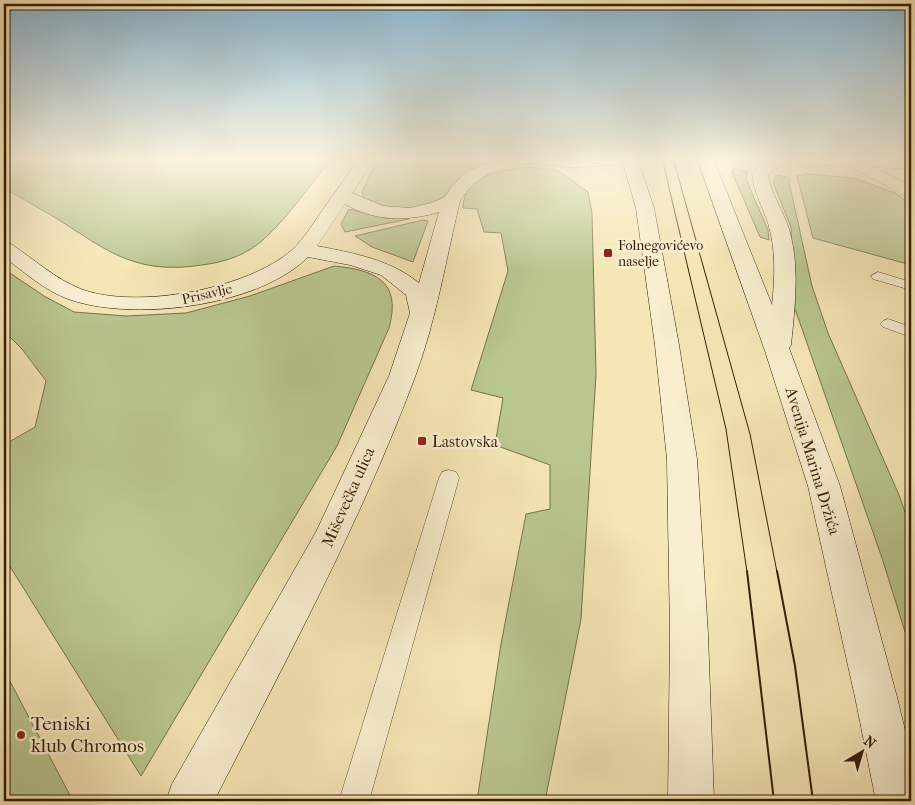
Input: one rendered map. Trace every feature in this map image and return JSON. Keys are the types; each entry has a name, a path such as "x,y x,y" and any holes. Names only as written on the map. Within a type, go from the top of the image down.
{"street":[{"name":"Prisavlje","path":"4,248 68,292 107,302 136,304 168,302 229,290 280,269 304,250 342,196"},
{"path":"343,196 367,208 396,214 427,211 452,201 455,196"},
{"path":"641,196 645,208 667,345 682,459 689,634 691,801"},
{"name":"Avenija Marina Držića","path":"720,196 778,351 824,486 899,801"},
{"path":"765,196 778,226 784,248 785,285 778,351"},
{"name":"Miševečka ulica","path":"189,801 328,543 402,376 422,313 452,201"},
{"path":"304,250 355,260 388,271 416,292 420,300 422,313"}],"lane":[{"path":"878,276 911,286"},
{"path":"888,324 911,332"},
{"path":"354,801 449,478"}],"green space":[{"path":"17,196 303,196 257,245 227,260 211,264 179,267 159,267 124,258 92,241"},
{"path":"363,196 444,196 427,206 412,209 385,207 364,198"},
{"path":"589,196 592,213 596,374 581,619 545,801 477,801 501,644 526,514 550,509 550,465 495,445 503,398 471,390 508,271 501,233 484,232 477,209 463,208 465,197"},
{"path":"742,196 753,196 768,230 769,240 760,237"},
{"path":"778,196 792,196 812,286 828,333 899,495 911,529 911,651 882,558 794,306 791,227"},
{"path":"802,196 899,196 911,204 911,265 813,238"},
{"path":"349,209 385,218 409,219 345,232 341,224"},
{"path":"423,220 428,221 413,262 372,247 355,236"},
{"path":"334,266 362,271 382,281 392,299 389,328 337,446 141,776 4,557 4,445 35,427 46,381 22,349 4,331 4,269 44,296 74,312 126,316 186,313 250,296"},
{"name":"Teniski klub Chromos","path":"4,670 73,801 4,801"}],"tram line":[{"path":"671,196 726,429 747,572"},
{"path":"683,196 750,434 777,572"},
{"path":"747,571 774,801"},
{"path":"777,571 795,666 813,801"}],"place":[{"name":"Folnegovićevo naselje","path":"608,253"},
{"name":"Lastovska","path":"422,441"},
{"name":"Teniski klub Chromos","path":"21,735"}]}
